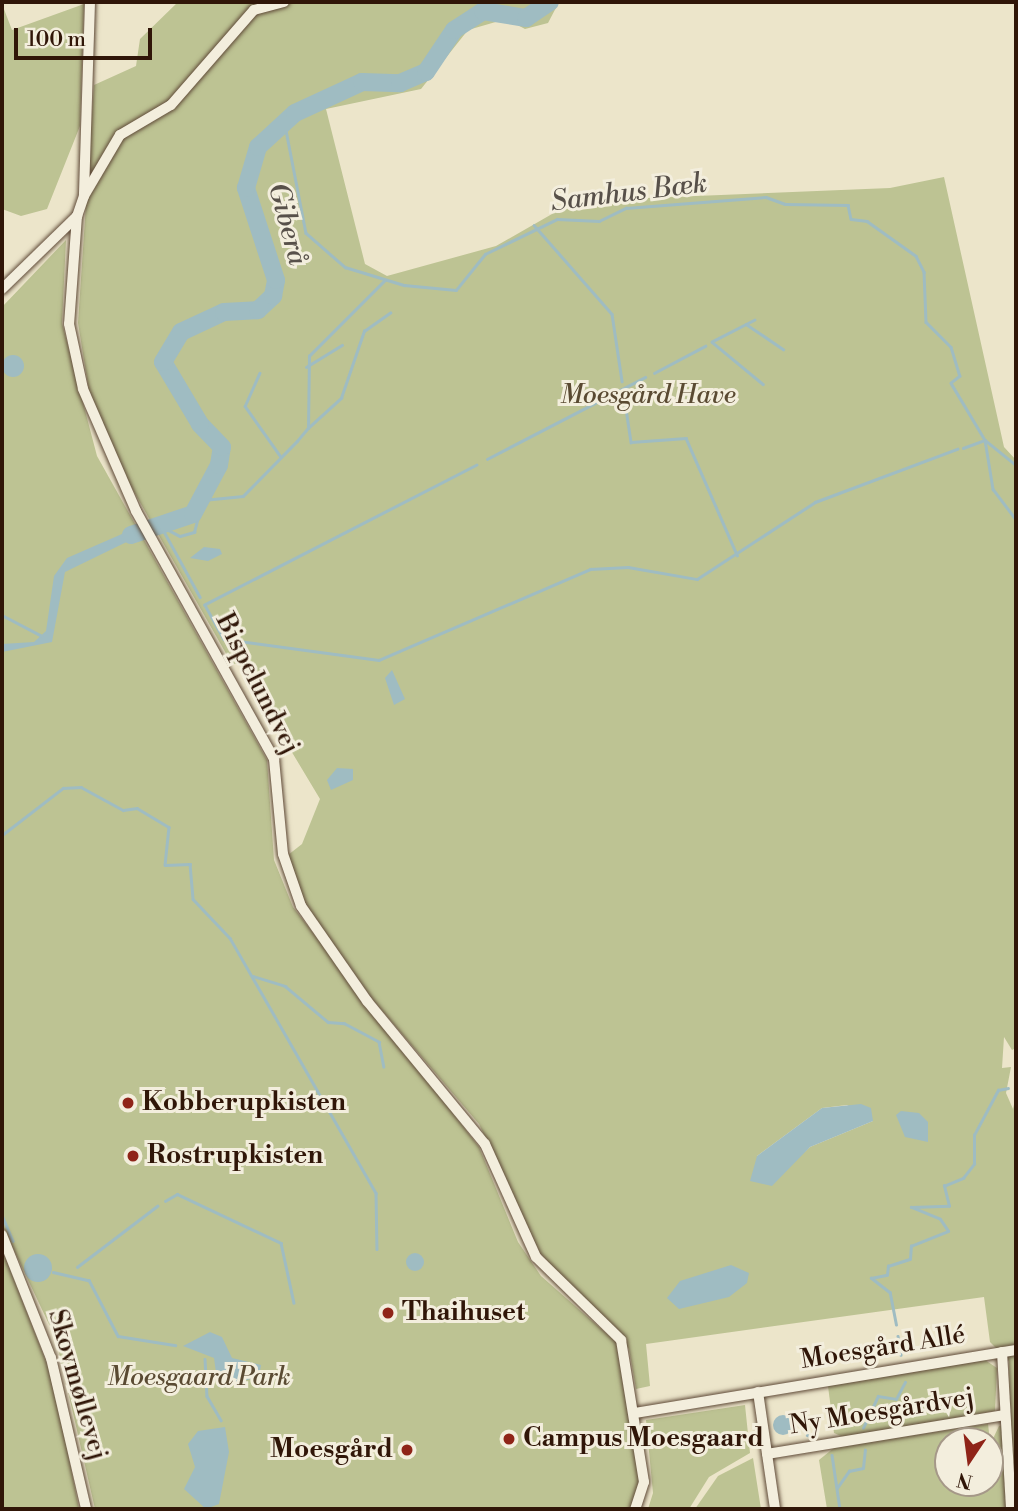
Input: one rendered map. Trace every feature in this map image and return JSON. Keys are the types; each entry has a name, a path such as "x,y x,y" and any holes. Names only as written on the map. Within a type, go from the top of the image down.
{"street":[{"name":"Bispelundvej","path":"90,2 84,196 77,216 69,324 74,355 100,433 144,522 274,759 283,854 301,906 367,1001 485,1144 536,1257 616,1334 635,1413 644,1482 635,1509"},
{"path":"84,196 120,135 171,105 254,10 284,2"},
{"path":"2,289 77,216"},
{"name":"Skovmøllevej","path":"2,1235 51,1358 86,1509"},
{"name":"Moesgård Allé","path":"635,1413 1016,1350"},
{"name":"Ny Moesgårdvej","path":"1002,1352 1012,1509"},
{"path":"758,1392 775,1509"},
{"name":"Ny Moesgårdvej","path":"767,1454 1005,1415"}],"green space":[{"name":"Moesgård Have","path":"178,2 559,2 548,23 525,29 506,19 468,30 421,89 326,109 365,264 387,276 496,246 559,210 622,199 890,188 944,177 1004,447 1016,460 1016,1048 1012,1050 1004,1037 1002,1068 1011,1067 1006,1093 1013,1109 1016,1095 1016,1509 827,1509 819,1460 835,1447 934,1432 934,1497 1004,1497 1004,1427 999,1427 1010,1423 1009,1361 990,1342 984,1297 646,1344 650,1386 636,1389 629,1349 540,1253 479,1124 373,1000 304,903 288,855 302,844 320,799 239,664 232,664 125,476 89,391 78,323 94,85 136,66 140,39","holes":["847,1105 873,1121 810,1147 777,1176 757,1156 822,1108"]},
{"path":"2,4 12,30 84,4 80,126 47,209 21,216 2,209"},
{"name":"Moesgaard Park","path":"66,240 62,323 97,456 267,760 274,860 293,907 479,1147 518,1242 541,1276 616,1342 640,1487 630,1509 95,1509 56,1339 2,1225 2,307"},
{"path":"2,1249 54,1382 79,1509 2,1509"},
{"path":"985,1360 997,1368 995,1411 843,1437 834,1433 828,1386"},
{"path":"745,1405 750,1453 709,1477 689,1509 648,1509 653,1493 646,1420"},
{"path":"753,1458 761,1509 695,1509 718,1476"}],"water":[{"path":"13,355 21,358 24,366 21,374 13,377 5,374 2,366 5,358"},
{"path":"138,527 143,534 65,572 52,642 2,652 2,644 34,642 46,631 54,576 67,558"},
{"path":"204,547 220,549 222,554 208,561 190,558"},
{"path":"392,670 405,699 394,705 385,678"},
{"path":"337,768 353,769 353,780 331,790 327,780"},
{"path":"861,1104 871,1108 873,1121 810,1147 772,1186 750,1181 757,1156 822,1108"},
{"path":"901,1111 919,1113 928,1122 928,1142 905,1137 896,1115"},
{"path":"411,1253 419,1253 424,1262 422,1269 411,1271 406,1266 406,1258"},
{"path":"38,1254 48,1258 52,1268 48,1278 38,1282 28,1278 24,1268 28,1258"},
{"path":"731,1265 749,1273 747,1283 729,1297 679,1309 667,1298 680,1281"},
{"path":"210,1332 222,1337 232,1358 261,1365 259,1377 218,1387 214,1358 183,1346"},
{"path":"783,1415 790,1418 793,1425 790,1432 783,1435 776,1432 773,1425 776,1418"},
{"path":"225,1427 229,1452 219,1504 206,1509 184,1489 195,1467 188,1444 198,1431"}],"waterway":[{"name":"Giberå","path":"131,535 193,514 219,465 222,447 200,424 163,362 181,332 224,312 258,310 273,296 276,280 246,188 258,147 295,113 362,82 400,83 426,72 454,30 483,11 526,18 550,2"},
{"name":"Samhus Bæk","path":"284,120 306,233 345,267 404,285 456,290 485,254 557,219 599,221 626,208 766,197 785,204 848,205 851,219 867,221 916,256 924,272 926,322 951,347 960,376 951,383 985,440 993,489 1016,519"},
{"path":"534,225 612,314 622,381"},
{"path":"203,500 243,496 308,428 309,356 385,280"},
{"path":"308,428 341,398 364,331 390,313"},
{"path":"755,320 712,342 763,384"},
{"path":"746,324 783,349"},
{"path":"306,367 342,345"},
{"path":"654,373 705,346"},
{"path":"260,373 245,406 281,457"},
{"path":"487,459 645,377"},
{"path":"623,389 631,442 686,438 737,555"},
{"path":"963,448 985,440 1016,465"},
{"path":"477,465 205,605 224,639 379,660 590,569 628,567 697,579 815,502 957,449"},
{"path":"161,526 180,536 194,532 202,502"},
{"path":"161,526 200,597"},
{"path":"2,615 42,636"},
{"path":"2,835 63,788 81,787 123,810 137,808 169,827 165,865 190,864 193,899 230,938 376,1193 377,1249"},
{"path":"253,976 285,986 328,1022 344,1023 379,1042 384,1067"},
{"path":"896,1325 890,1293 871,1278 887,1275 888,1266 910,1259 911,1246 948,1231 940,1219 911,1207 949,1206 944,1186 963,1178 974,1164 974,1135 998,1090 1008,1088"},
{"path":"165,1201 177,1194 281,1243 294,1303"},
{"path":"77,1267 157,1206"},
{"path":"2,1215 13,1241"},
{"path":"53,1272 89,1280 118,1336 175,1345"},
{"path":"898,1336 901,1355"},
{"path":"205,1359 207,1396 221,1420"},
{"path":"863,1428 878,1396 896,1399 905,1382"},
{"path":"807,1435 814,1438"},
{"path":"837,1488 849,1471 863,1468 865,1450"},
{"path":"832,1455 840,1509"}],"place":[{"name":"Kobberupkisten","path":"128,1103"},
{"name":"Rostrupkisten","path":"133,1156"},
{"name":"Thaihuset","path":"388,1313"},
{"name":"Campus Moesgaard","path":"509,1439"},
{"name":"Moesgård","path":"407,1450"}]}
